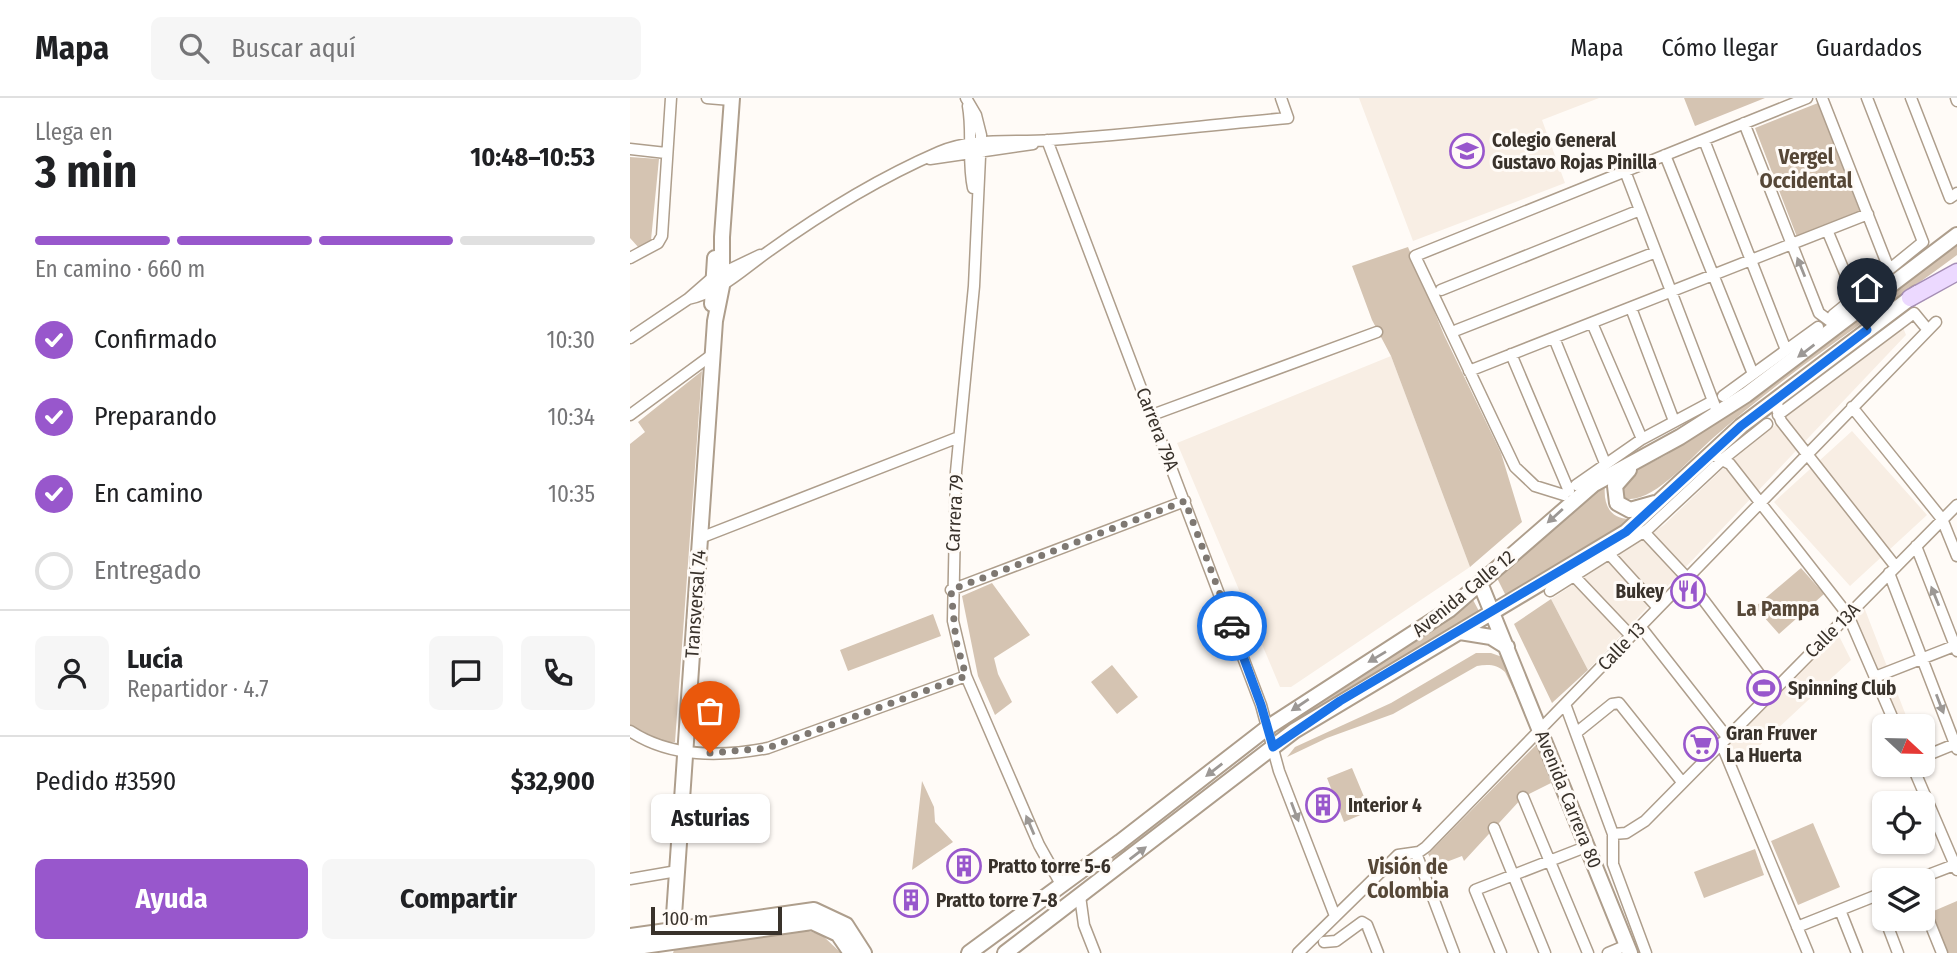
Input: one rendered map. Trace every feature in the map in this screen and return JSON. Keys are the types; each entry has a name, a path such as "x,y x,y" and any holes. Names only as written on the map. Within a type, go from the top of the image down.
{"main road":[{"name":"Transversal 74","path":"673,930 732,99"},
{"name":"Avenida Calle 12","path":"969,953 1062,886 1267,728 1423,629 1480,583 1583,492 1610,474 1649,454 1957,235"},
{"name":"Avenida Calle 12","path":"1005,953 1273,747 1340,701 1616,539 1717,456 1779,397 1912,305 1957,262"},
{"path":"1912,305 1957,272"},
{"path":"1649,454 1617,481 1615,500 1630,510 1662,500"},
{"name":"Avenida Carrera 80","path":"1480,583 1629,949"},
{"path":"1459,632 1491,637 1507,647"},
{"path":"630,936 814,910 846,925 863,953"},
{"path":"630,948 812,922 838,934 851,953"}],"street":[{"path":"632,253 660,240 671,98"},
{"path":"707,98 732,99"},
{"name":"Carrera 79","path":"966,98 975,149 976,201 974,294 959,437 951,590 956,641 966,676 1043,855 1062,886"},
{"path":"630,338 717,282 746,271 767,252 860,192 946,149 975,149 1288,118 1281,98"},
{"path":"1807,98 1415,256 1521,476 1535,486 1569,490 1643,439 1674,421 1718,403 1818,327"},
{"path":"1822,98 1889,269"},
{"path":"1744,124 1819,313 1836,321 1855,297 1923,242 1867,98"},
{"path":"1911,98 1954,195"},
{"path":"1703,140 1786,350"},
{"name":"Carrera 79A","path":"1047,141 1185,501 1335,916"},
{"path":"630,149 666,153"},
{"path":"1665,155 1753,374"},
{"path":"1625,171 1671,292 1718,403"},
{"path":"1441,289 1640,210"},
{"path":"1469,371 1868,214"},
{"path":"1827,230 1855,297"},
{"path":"1457,330 1656,252"},
{"path":"1778,415 1912,305 1928,330"},
{"path":"1631,307 1674,421"},
{"name":"Calle 13","path":"1298,953 1322,937 1335,916 1398,855 1405,852 1416,853 1426,847 1936,322"},
{"path":"1592,323 1643,439"},
{"path":"1152,415 1377,332"},
{"path":"1554,338 1605,463"},
{"path":"630,415 713,354"},
{"path":"1511,354 1569,490"},
{"path":"1779,397 1778,415 1892,570 1922,659 1956,745 1936,752"},
{"path":"1852,407 1942,519 1957,556"},
{"path":"1550,591 1644,532 1717,456 1766,424"},
{"path":"700,538 959,437"},
{"path":"1717,456 1760,502 1848,615 1891,714"},
{"path":"951,590 1185,501"},
{"name":"Calle 13A","path":"1613,834 1633,830 1957,505"},
{"path":"1644,532 1687,578 1772,691"},
{"path":"1875,677 1956,648 1916,546"},
{"path":"1610,555 1658,608"},
{"path":"1575,577 1631,636"},
{"path":"1640,626 1724,740 1808,953"},
{"path":"630,732 662,747 685,753 728,753 768,748 966,676"},
{"path":"1576,733 1615,703 1682,782"},
{"path":"1565,704 1613,834 1613,864 1646,953"},
{"path":"1917,777 1956,866 1935,873"},
{"path":"1523,797 1588,953"},
{"path":"1494,828 1545,953"},
{"path":"1501,953 1475,890 1588,846"},
{"path":"1416,853 1454,953"},
{"path":"630,879 677,870"},
{"path":"1080,896 1084,925 1095,953"},
{"path":"1797,927 1872,897"},
{"path":"1064,908 1084,925"},
{"path":"1840,910 1857,953"},
{"path":"1322,937 1336,941 1362,922 1367,925 1378,953"},
{"path":"1890,931 1899,953"},
{"path":"1933,931 1941,953"},
{"path":"1322,937 1328,953"},
{"path":"1608,953 1629,949"}],"shaded area":[{"name":"Colegio General Gustavo Rojas Pinilla","path":"1359,98 1599,98 1542,120 1565,183 1413,241"},
{"path":"1684,98 1765,98 1695,126"},
{"path":"1818,103 1860,212 1797,237 1755,128"},
{"path":"630,157 659,159 651,240 639,248 630,238"},
{"path":"1957,244 1957,255 1771,390 1658,488 1634,499 1623,498 1621,488 1633,472 1666,455 1753,397"},
{"path":"1408,247 1444,335 1501,453 1522,522 1470,567 1391,356 1372,320 1352,266"},
{"path":"1902,325 1906,335 1588,670 1551,599 1664,525 1736,456"},
{"path":"1391,356 1470,567 1291,687 1280,687 1177,443"},
{"path":"702,371 675,742 663,743 630,726 630,444 645,432 638,422"},
{"path":"1852,431 1927,515 1850,586 1774,502"},
{"path":"1605,485 1605,499 1609,510 1618,517 1632,519 1506,596 1497,578"},
{"path":"1801,568 1824,594 1779,634 1755,607"},
{"path":"992,583 1030,635 994,658 998,674 1012,702 995,715 978,676 962,596"},
{"path":"1472,598 1480,613 1296,726 1291,717 1425,636"},
{"path":"1551,599 1588,670 1552,703 1514,624"},
{"path":"1864,607 1905,714 1895,714 1855,619"},
{"path":"933,614 941,636 848,671 840,650"},
{"path":"1838,634 1851,660 1742,762 1729,745"},
{"path":"1476,653 1491,653 1505,658 1533,730 1505,672 1495,666 1481,665 1393,714 1327,738 1287,757 1295,747 1391,703"},
{"path":"1112,665 1138,697 1117,714 1091,682"},
{"path":"1537,744 1551,783 1523,797 1464,861 1462,856 1436,866 1428,854"},
{"path":"1352,768 1370,811 1344,822 1327,778"},
{"path":"922,781 934,807 935,822 953,842 912,870"},
{"path":"1813,823 1840,887 1798,905 1771,841"},
{"path":"1755,849 1764,875 1704,898 1694,872"},
{"path":"1957,901 1957,953 1946,953 1935,927 1935,910"},
{"path":"802,929 822,935 841,953 673,953 674,950"}],"way so far":[{"path":"710,753 768,748 966,676 956,641 951,590 1185,501 1232,626"}],"place":[{"name":"Colegio General Gustavo Rojas Pinilla","path":"1467,151"},
{"name":"Bukey","path":"1688,591"},
{"name":"Spinning Club","path":"1764,688"},
{"name":"Gran Fruver La Huerta","path":"1701,744"},
{"name":"Asturias","path":"710,753"},
{"name":"Interior 4","path":"1323,805"},
{"name":"Pratto torre 5-6","path":"964,866"},
{"name":"Pratto torre 7-8","path":"911,900"}],"district":[{"name":"Vergel Occidental","path":"1806,169"},
{"name":"La Pampa","path":"1778,609"},
{"name":"Visión de Colombia","path":"1408,879"}],"route":[{"path":"1232,626 1261,705 1273,747 1340,701 1626,532 1741,426 1867,330"}]}
